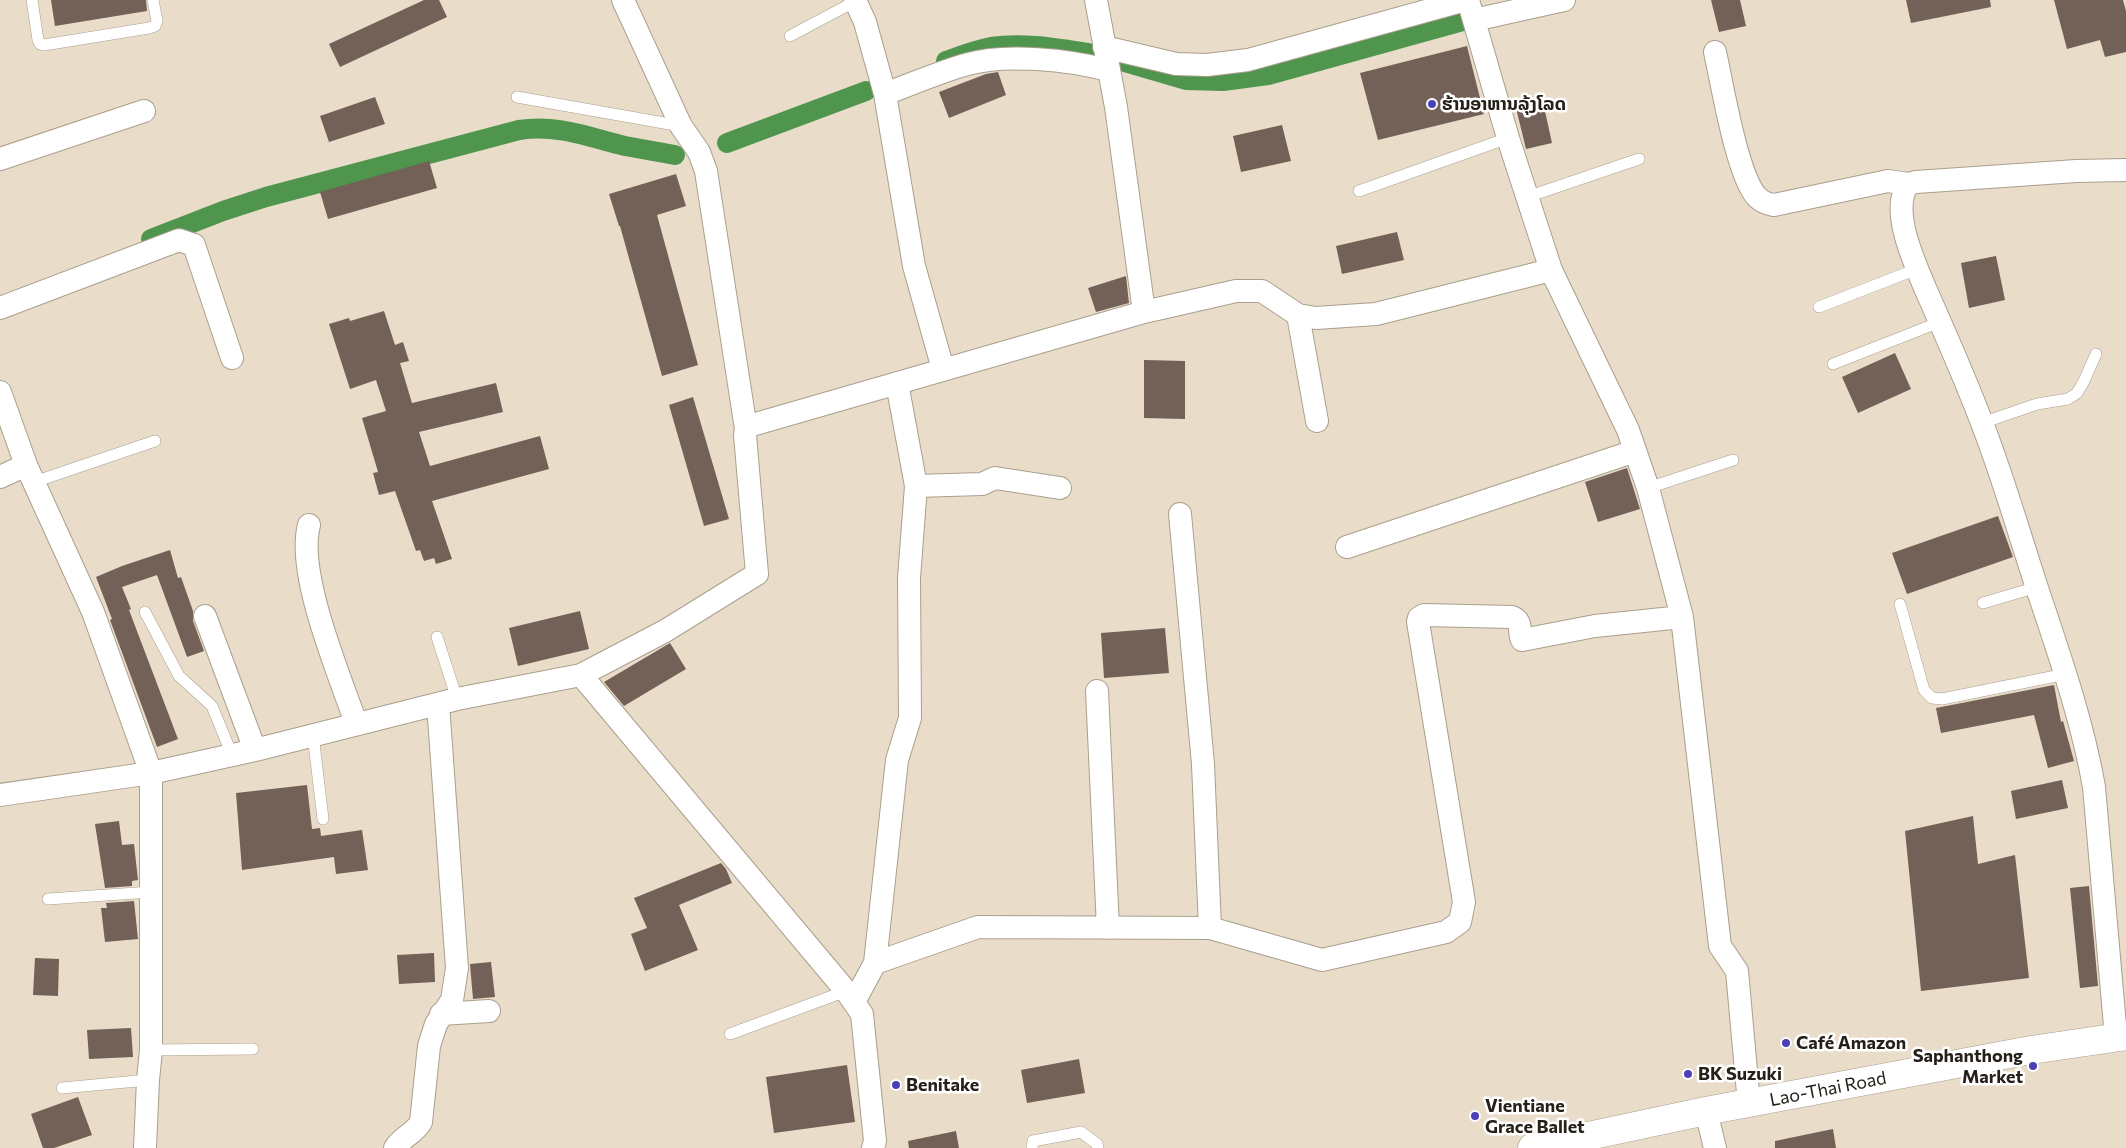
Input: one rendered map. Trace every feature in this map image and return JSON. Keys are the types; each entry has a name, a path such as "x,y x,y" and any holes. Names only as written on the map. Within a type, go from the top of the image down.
{"street":[{"path":"0,795 151,773 255,750 356,723 447,702 581,675 665,631 757,574 746,429 706,171 699,152 681,126 623,0"},
{"path":"1096,0 1116,107 1144,312"},
{"path":"1104,47 1176,64 1215,64 1248,60 1470,7 1564,0"},
{"path":"855,1 865,22 885,94 914,266 942,369"},
{"path":"1470,7 1508,138 1551,270 1628,430 1648,488 1682,616 1720,946 1737,971 1749,1104"},
{"path":"1715,52 1742,167 1756,196 1764,203 1774,205 1888,181 1908,184 2076,171 2126,170"},
{"path":"885,94 968,64 1004,58 1085,64 1108,70"},
{"path":"0,159 144,111"},
{"path":"1908,184 1903,192 1901,202 1905,231 1917,269 1982,423 2066,674 2089,758 2094,787 2121,1037"},
{"path":"0,308 179,240 194,245 232,358"},
{"path":"746,429 752,425 942,369 1144,312 1236,291 1262,291 1298,315 1316,318 1376,314 1551,270"},
{"path":"1298,315 1317,421"},
{"path":"850,996 875,963 897,760 910,718 910,578 916,486 897,383"},
{"path":"0,392 30,474 93,612 151,773 151,1050 145,1148"},
{"path":"1348,547 1635,451"},
{"path":"0,477 30,474"},
{"path":"916,486 982,484 995,478 1060,488"},
{"path":"1180,514 1203,764 1210,928"},
{"path":"308,525 306,536 313,595 356,723"},
{"path":"875,963 978,927 1210,928 1322,960 1446,932 1460,922 1464,902 1419,632 1419,618 1424,615 1512,617 1520,622 1522,640 1595,626 1682,616"},
{"path":"205,616 255,750"},
{"path":"581,675 850,996 862,1014 875,1141 873,1148"},
{"path":"1097,691 1108,928"},
{"path":"395,1148 401,1139 416,1132 421,1122 429,1046 441,1014 452,1000 457,968 447,702"},
{"path":"441,1014 489,1011"},
{"name":"Lao-Thai Road","path":"1532,1148 1706,1111 2031,1050 2121,1037"},
{"path":"1706,1111 1715,1148"}],"lane":[{"path":"32,0 38,40 40,44 44,45 155,26 157,21 154,0"},
{"path":"790,36 855,1"},
{"path":"517,97 681,126"},
{"path":"1359,191 1508,138"},
{"path":"1527,198 1639,159"},
{"path":"1819,307 1917,269"},
{"path":"1833,364 1940,322"},
{"path":"1982,423 2037,404 2068,399 2077,394 2096,354"},
{"path":"30,474 155,441"},
{"path":"1648,488 1733,460"},
{"path":"1983,603 2037,587"},
{"path":"1900,604 1924,690 1932,698 1942,699 2066,674"},
{"path":"145,612 179,676 212,706 232,755"},
{"path":"437,637 447,702"},
{"path":"313,735 323,819"},
{"path":"48,899 151,892"},
{"path":"730,1034 850,996"},
{"path":"151,1050 253,1049"},
{"path":"62,1088 148,1080"},
{"path":"1032,1148 1033,1142 1081,1132 1097,1144 1098,1148"}],"building":[{"path":"51,0 146,0 147,11 55,26"},
{"path":"424,0 439,0 447,17 340,67 329,44"},
{"path":"1711,0 1740,0 1746,26 1719,32"},
{"path":"1906,0 1990,0 1991,7 1911,23"},
{"path":"2054,0 2123,0 2126,11 2126,52 2105,57 2100,40 2067,49"},
{"path":"1467,46 1484,114 1378,140 1360,73"},
{"path":"998,72 1006,95 949,118 939,92 986,74"},
{"path":"375,97 385,124 329,142 320,116"},
{"path":"1543,102 1552,143 1526,149 1516,108"},
{"path":"1282,125 1291,161 1241,172 1233,136"},
{"path":"429,161 437,188 328,219 320,192"},
{"path":"676,174 686,206 657,215 698,365 662,376 620,226 609,194"},
{"path":"1397,232 1404,260 1342,274 1336,246"},
{"path":"1996,256 2005,300 1969,308 1961,263"},
{"path":"1126,276 1129,303 1096,312 1088,288"},
{"path":"384,311 395,345 403,342 409,361 400,363 412,403 496,383 503,412 419,432 430,466 540,436 549,469 432,501 452,559 436,564 434,558 424,561 420,550 416,551 395,491 379,495 373,473 378,472 362,418 386,411 376,380 350,389 329,324 349,318 350,321"},
{"path":"1895,353 1911,389 1858,413 1842,377"},
{"path":"1144,360 1185,361 1185,419 1144,418"},
{"path":"693,397 729,519 704,526 669,405"},
{"path":"1627,468 1640,509 1598,522 1585,482"},
{"path":"1998,516 2013,557 1907,594 1892,553"},
{"path":"170,550 178,578 181,577 193,611 193,621 204,651 187,657 157,575 122,587 178,739 157,747 96,577"},
{"path":"580,611 589,649 518,666 509,628"},
{"path":"1165,628 1169,673 1104,678 1101,633"},
{"path":"670,643 686,669 624,706 604,682"},
{"path":"2054,685 2061,722 2063,721 2074,761 2048,768 2034,715 1941,733 1936,708"},
{"path":"2062,780 2068,808 2016,819 2011,791"},
{"path":"307,785 312,829 320,828 321,836 362,830 368,870 336,874 334,857 242,870 236,793"},
{"path":"1973,816 1978,864 2015,855 2029,978 1921,991 1905,831"},
{"path":"119,821 122,845 134,844 138,880 132,881 132,886 105,888 95,824"},
{"path":"721,863 732,883 679,905 698,950 645,971 631,934 647,928 634,898"},
{"path":"2089,886 2098,986 2080,988 2070,888"},
{"path":"134,901 138,939 105,942 101,908 107,908 106,903"},
{"path":"434,953 435,982 399,984 397,955"},
{"path":"35,958 59,959 58,996 33,995"},
{"path":"491,962 495,997 473,999 470,964"},
{"path":"131,1028 133,1057 89,1059 87,1030"},
{"path":"1079,1059 1085,1093 1027,1103 1021,1070"},
{"path":"847,1065 855,1122 774,1133 766,1077"},
{"path":"78,1097 92,1135 54,1148 43,1148 31,1114"},
{"path":"1833,1129 1836,1148 1775,1148 1775,1141"},
{"path":"956,1131 959,1148 909,1148 908,1141"}],"waterway":[{"path":"1121,61 1186,80 1223,81 1268,75 1466,20"},
{"path":"946,61 991,47 1015,45 1040,46 1088,53"},
{"path":"727,143 866,91"},
{"path":"151,239 223,211 266,197 519,130 560,130 625,146 675,155"}],"place":[{"name":"ຮ້ານອາຫານລຸ້ງໂລດ","path":"1432,104"},
{"name":"Café Amazon","path":"1786,1043"},
{"name":"Saphanthong Market","path":"2033,1066"},
{"name":"BK Suzuki","path":"1688,1074"},
{"name":"Benitake","path":"896,1085"},
{"name":"Vientiane Grace Ballet","path":"1475,1116"}]}
